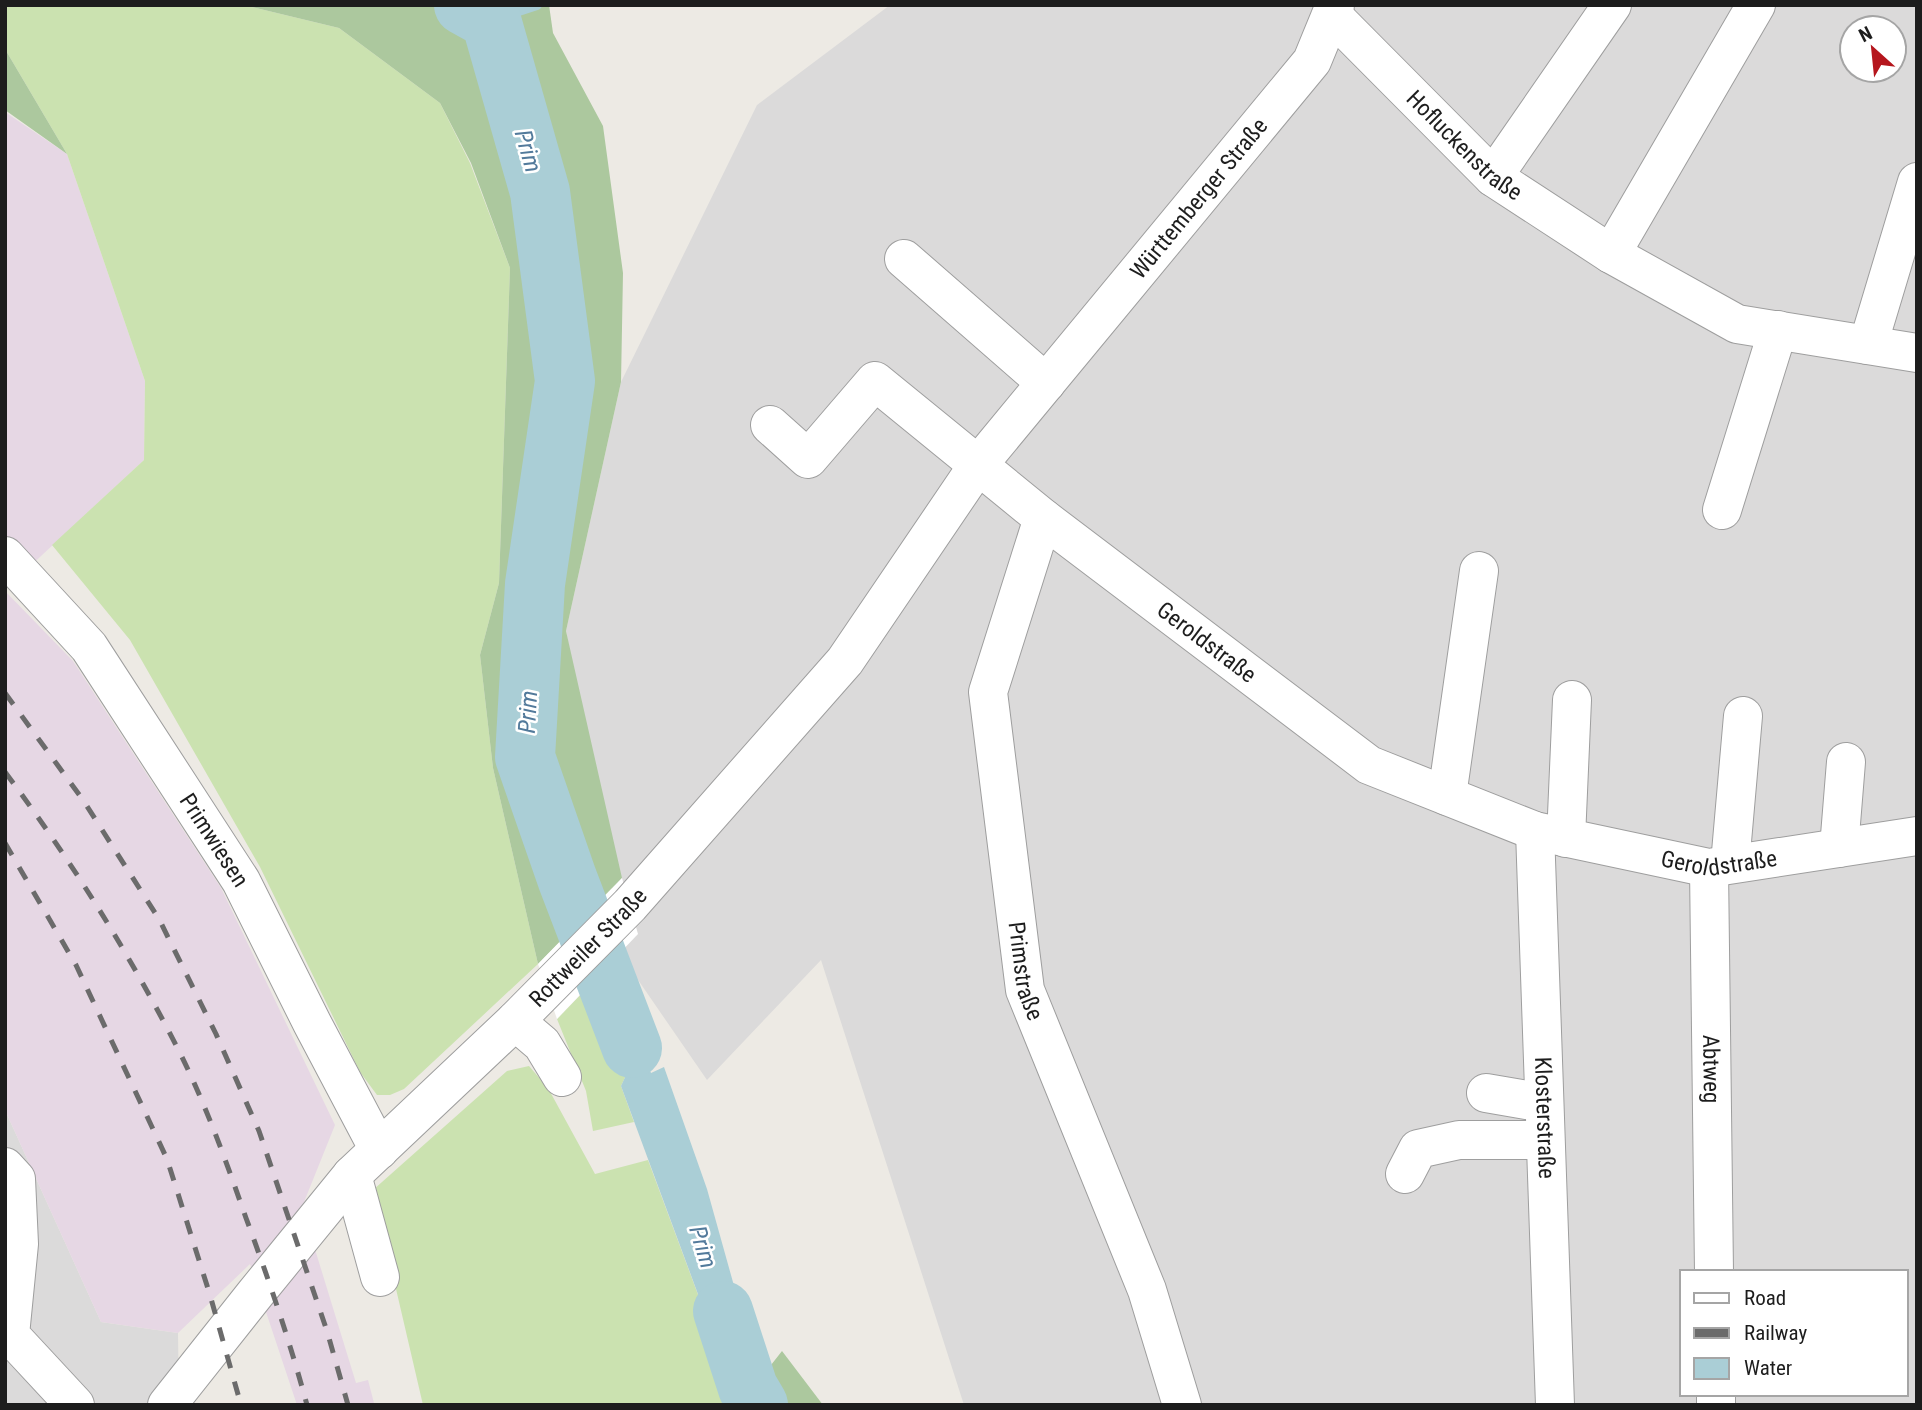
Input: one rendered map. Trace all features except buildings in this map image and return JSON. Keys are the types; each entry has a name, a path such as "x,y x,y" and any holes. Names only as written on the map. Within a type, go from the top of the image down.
{"street":[{"path":"1493,177 1612,5"},
{"path":"1611,254 1756,5"},
{"name":"Hofluckenstraße","path":"1334,10 1493,177 1611,254 1737,324 1917,353"},
{"name":"Württemberger Straße","path":"978,465 1312,61 1334,10"},
{"path":"1868,345 1917,182"},
{"path":"904,259 1046,383"},
{"path":"1722,510 1778,330"},
{"path":"771,425 808,459 867,372 978,465"},
{"name":"Geroldstraße","path":"978,465 1043,518 1369,765 1447,796 1551,834 1719,866 1917,836"},
{"name":"Rottweiler Straße","path":"167,1405 255,1294 366,1163 515,1021 630,905 845,661 978,465"},
{"name":"Primstraße","path":"1043,518 988,692 1025,990 1147,1290 1182,1405"},
{"name":"Primwiesen","path":"5,556 89,647 241,881 312,1023 366,1163 380,1277"},
{"path":"1447,796 1479,571"},
{"name":"Klosterstraße","path":"1555,1405 1544,1103 1551,834 1572,700"},
{"name":"Abtweg","path":"1714,1270 1719,866 1743,716"},
{"path":"1839,848 1846,762"},
{"path":"515,1021 542,1044 562,1077"},
{"path":"1486,1094 1544,1103"},
{"path":"1405,1174 1418,1149 1459,1140 1545,1140"},
{"path":"5,1167 16,1179 18,1231 10,1335 75,1405"}],"shaded area":[{"path":"890,5 1917,5 1917,1405 964,1405 821,960 707,1080 625,961 566,631 621,382 757,105"},
{"path":"5,112 67,154 145,381 144,460 11,584 5,578"},
{"path":"5,591 73,661 221,888 335,1125 302,1207 356,1383 368,1380 374,1403 297,1405 250,1264 178,1333 101,1322 5,1110"},
{"path":"5,1110 101,1322 178,1333 179,1405 5,1405"}],"green space":[{"path":"5,5 244,5 339,28 440,103 470,163 510,268 499,583 480,655 493,768 538,964 404,1089 390,1095 377,1095 360,1072 260,867 130,640 52,545 144,460 145,381 67,154 5,49"},
{"path":"244,5 549,5 553,33 603,126 623,273 621,382 566,631 622,878 538,964 493,768 480,655 499,583 510,268 471,163 440,103 339,28"},
{"path":"5,49 67,154 5,110"},
{"path":"591,984 615,1054 628,1071 621,1086 634,1122 593,1131 586,1091 557,1019"},
{"path":"529,1066 548,1088 595,1174 648,1160 736,1397 729,1405 423,1405 373,1190 507,1071"},
{"path":"782,1351 823,1405 729,1405 760,1379"}],"water":[{"path":"616,957 651,1073 664,1067 707,1189 760,1379 736,1397 621,1086 628,1071 615,1054 591,984"}],"pier":[{"path":"622,878 638,934 557,1019 538,964"}],"waterway":[{"name":"Prim","path":"464,5 491,20 540,192 565,381 535,584 525,757 567,878 632,1048"},
{"path":"491,20 537,5"},
{"name":"Prim","path":"723,1311 748,1388 758,1405"}],"railway":[{"path":"5,693 83,800 159,919 216,1034 259,1131 327,1331 348,1405"},
{"path":"5,772 98,908 140,978 189,1071 215,1133 263,1265 307,1405"},
{"path":"5,843 76,965 167,1159 241,1405"}]}
